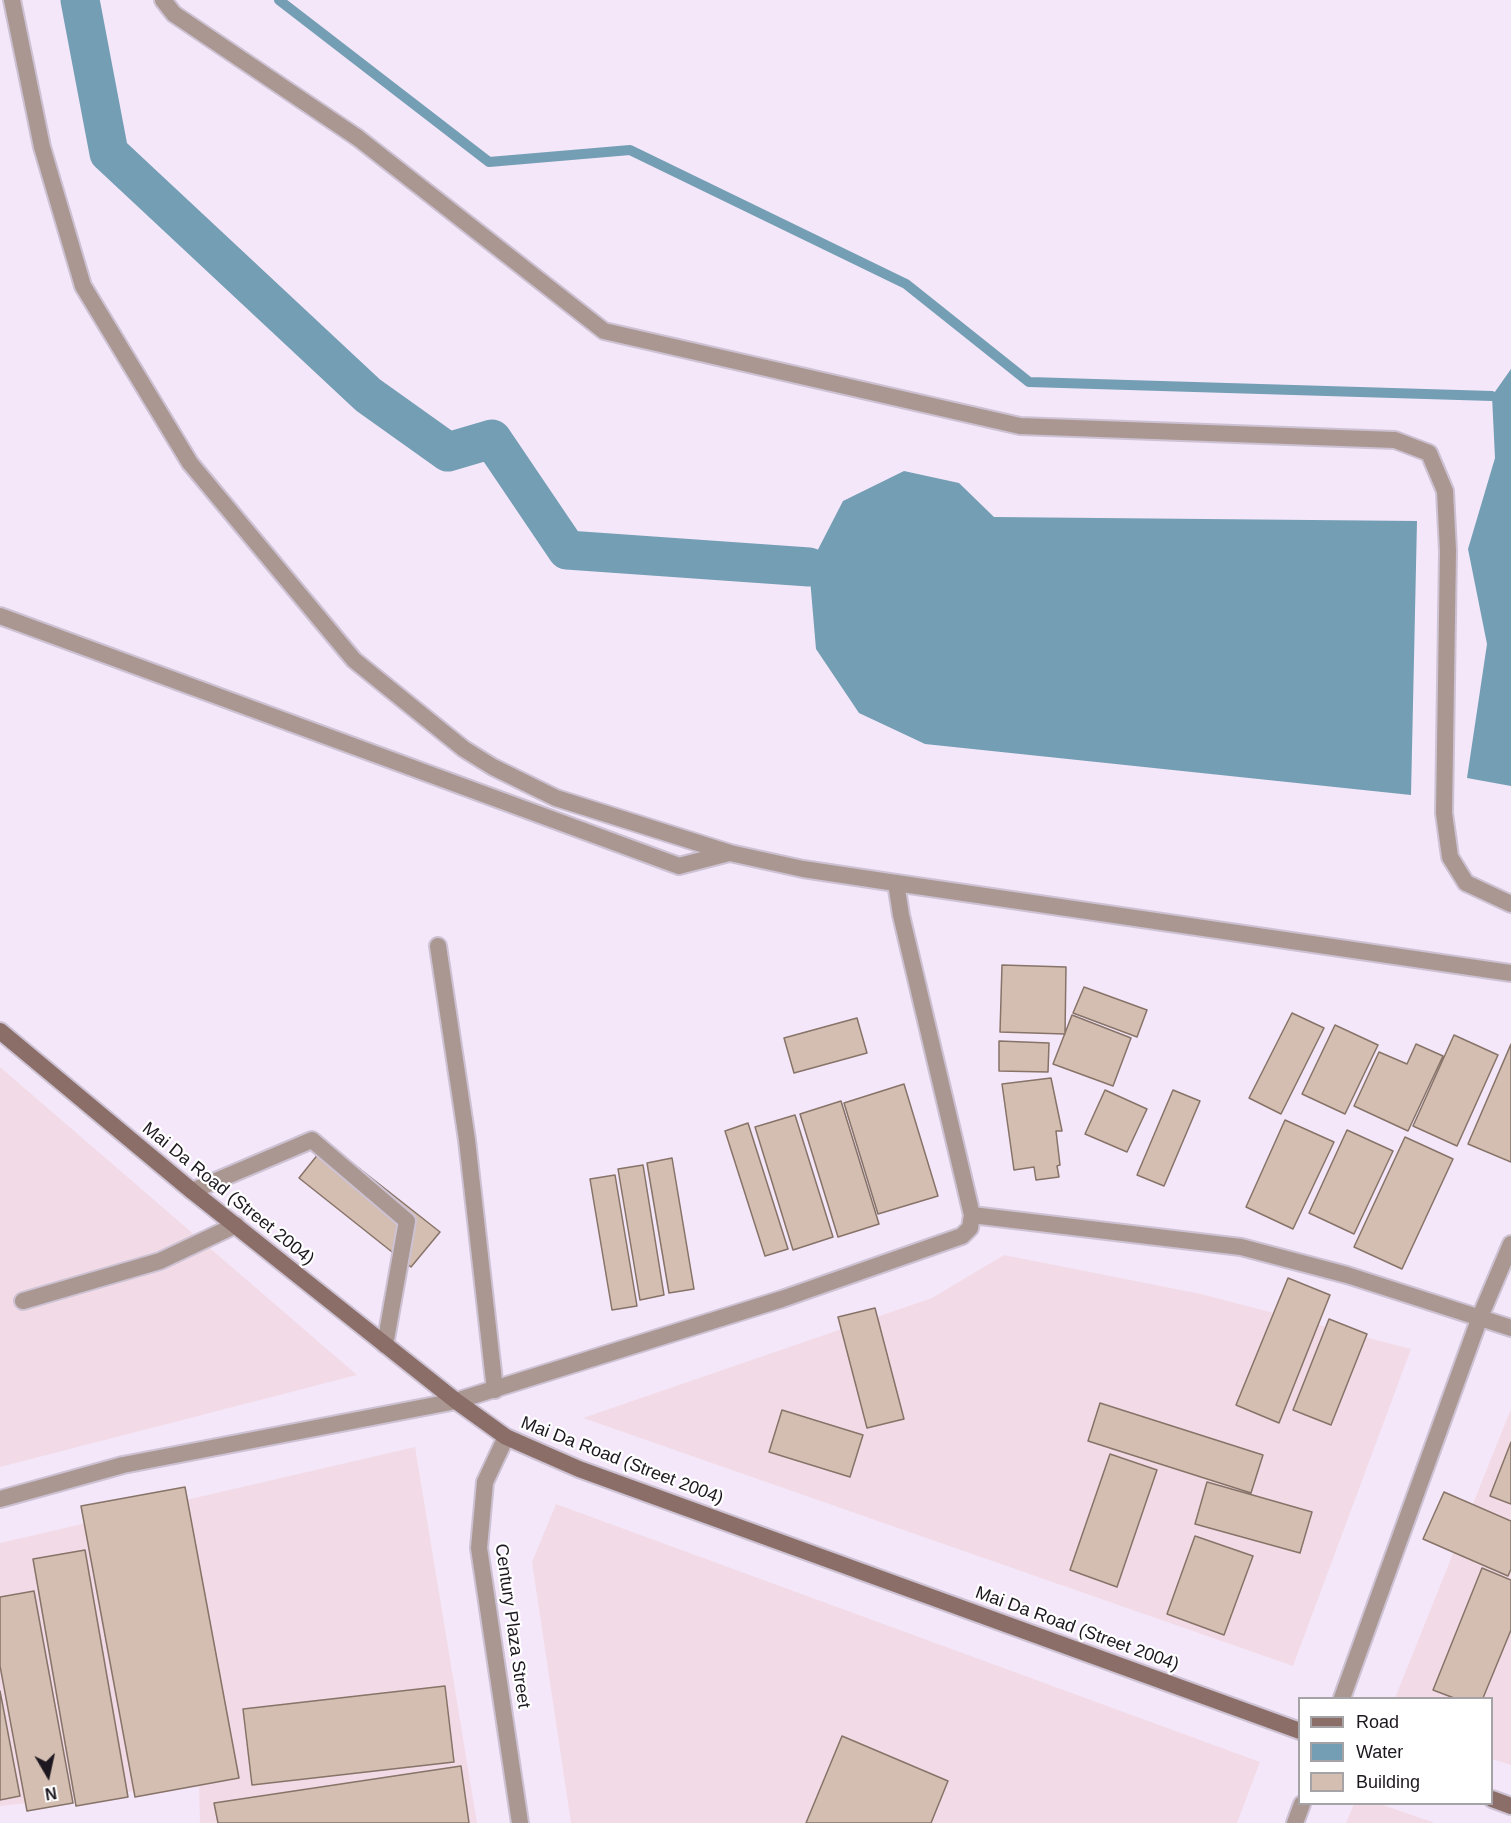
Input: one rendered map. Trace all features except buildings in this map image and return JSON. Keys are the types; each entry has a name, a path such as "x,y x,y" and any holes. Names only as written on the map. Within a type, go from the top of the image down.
{"main road":[{"name":"Mai Da Road (Street 2004)","path":"0,1031 192,1191 456,1401 506,1437 579,1469 1298,1731"},
{"path":"1493,1800 1511,1806"}],"street":[{"path":"12,0 42,147 83,286 190,463 354,660 464,748 493,767 556,798 730,853 803,869 1511,973"},
{"path":"163,0 174,14 358,138 604,331 1020,426 1395,440 1429,453 1445,491 1448,551 1444,813 1450,857 1467,883 1511,904"},
{"path":"0,616 472,787 679,866 730,853"},
{"path":"472,787 493,767"},
{"path":"0,1499 123,1465 456,1401 782,1299 962,1236 970,1228 972,1215 901,915 896,883"},
{"path":"438,946 468,1151 495,1390"},
{"path":"192,1191 312,1140 407,1221 385,1345"},
{"path":"972,1215 1241,1247 1347,1275 1511,1328"},
{"path":"23,1301 160,1261 236,1225"},
{"path":"1342,1697 1480,1317 1511,1244"},
{"name":"Century Plaza Street","path":"506,1437 485,1482 479,1548 520,1823"},
{"path":"1294,1823 1301,1805"}],"shaded area":[{"path":"0,1067 357,1375 0,1467"},
{"path":"1004,1255 1201,1294 1411,1349 1293,1666 583,1418 932,1298"},
{"path":"1511,1409 1511,1765 1493,1759 1493,1697 1395,1697"},
{"path":"415,1447 477,1823 200,1823 199,1784 0,1806 0,1543"},
{"path":"556,1504 1260,1762 1237,1823 571,1823 532,1562"},
{"path":"1354,1805 1383,1805 1435,1823 1346,1823"}],"water":[{"path":"1511,369 1511,786 1467,778 1487,644 1468,549 1495,458 1492,396"},
{"path":"904,471 959,483 994,517 1417,521 1411,795 925,744 859,713 816,649 809,567 843,501"}],"waterway":[{"path":"80,0 109,153 368,395 448,452 492,439 567,550 809,567"},
{"path":"279,0 489,162 630,150 906,284 1029,382 1492,396"}]}
